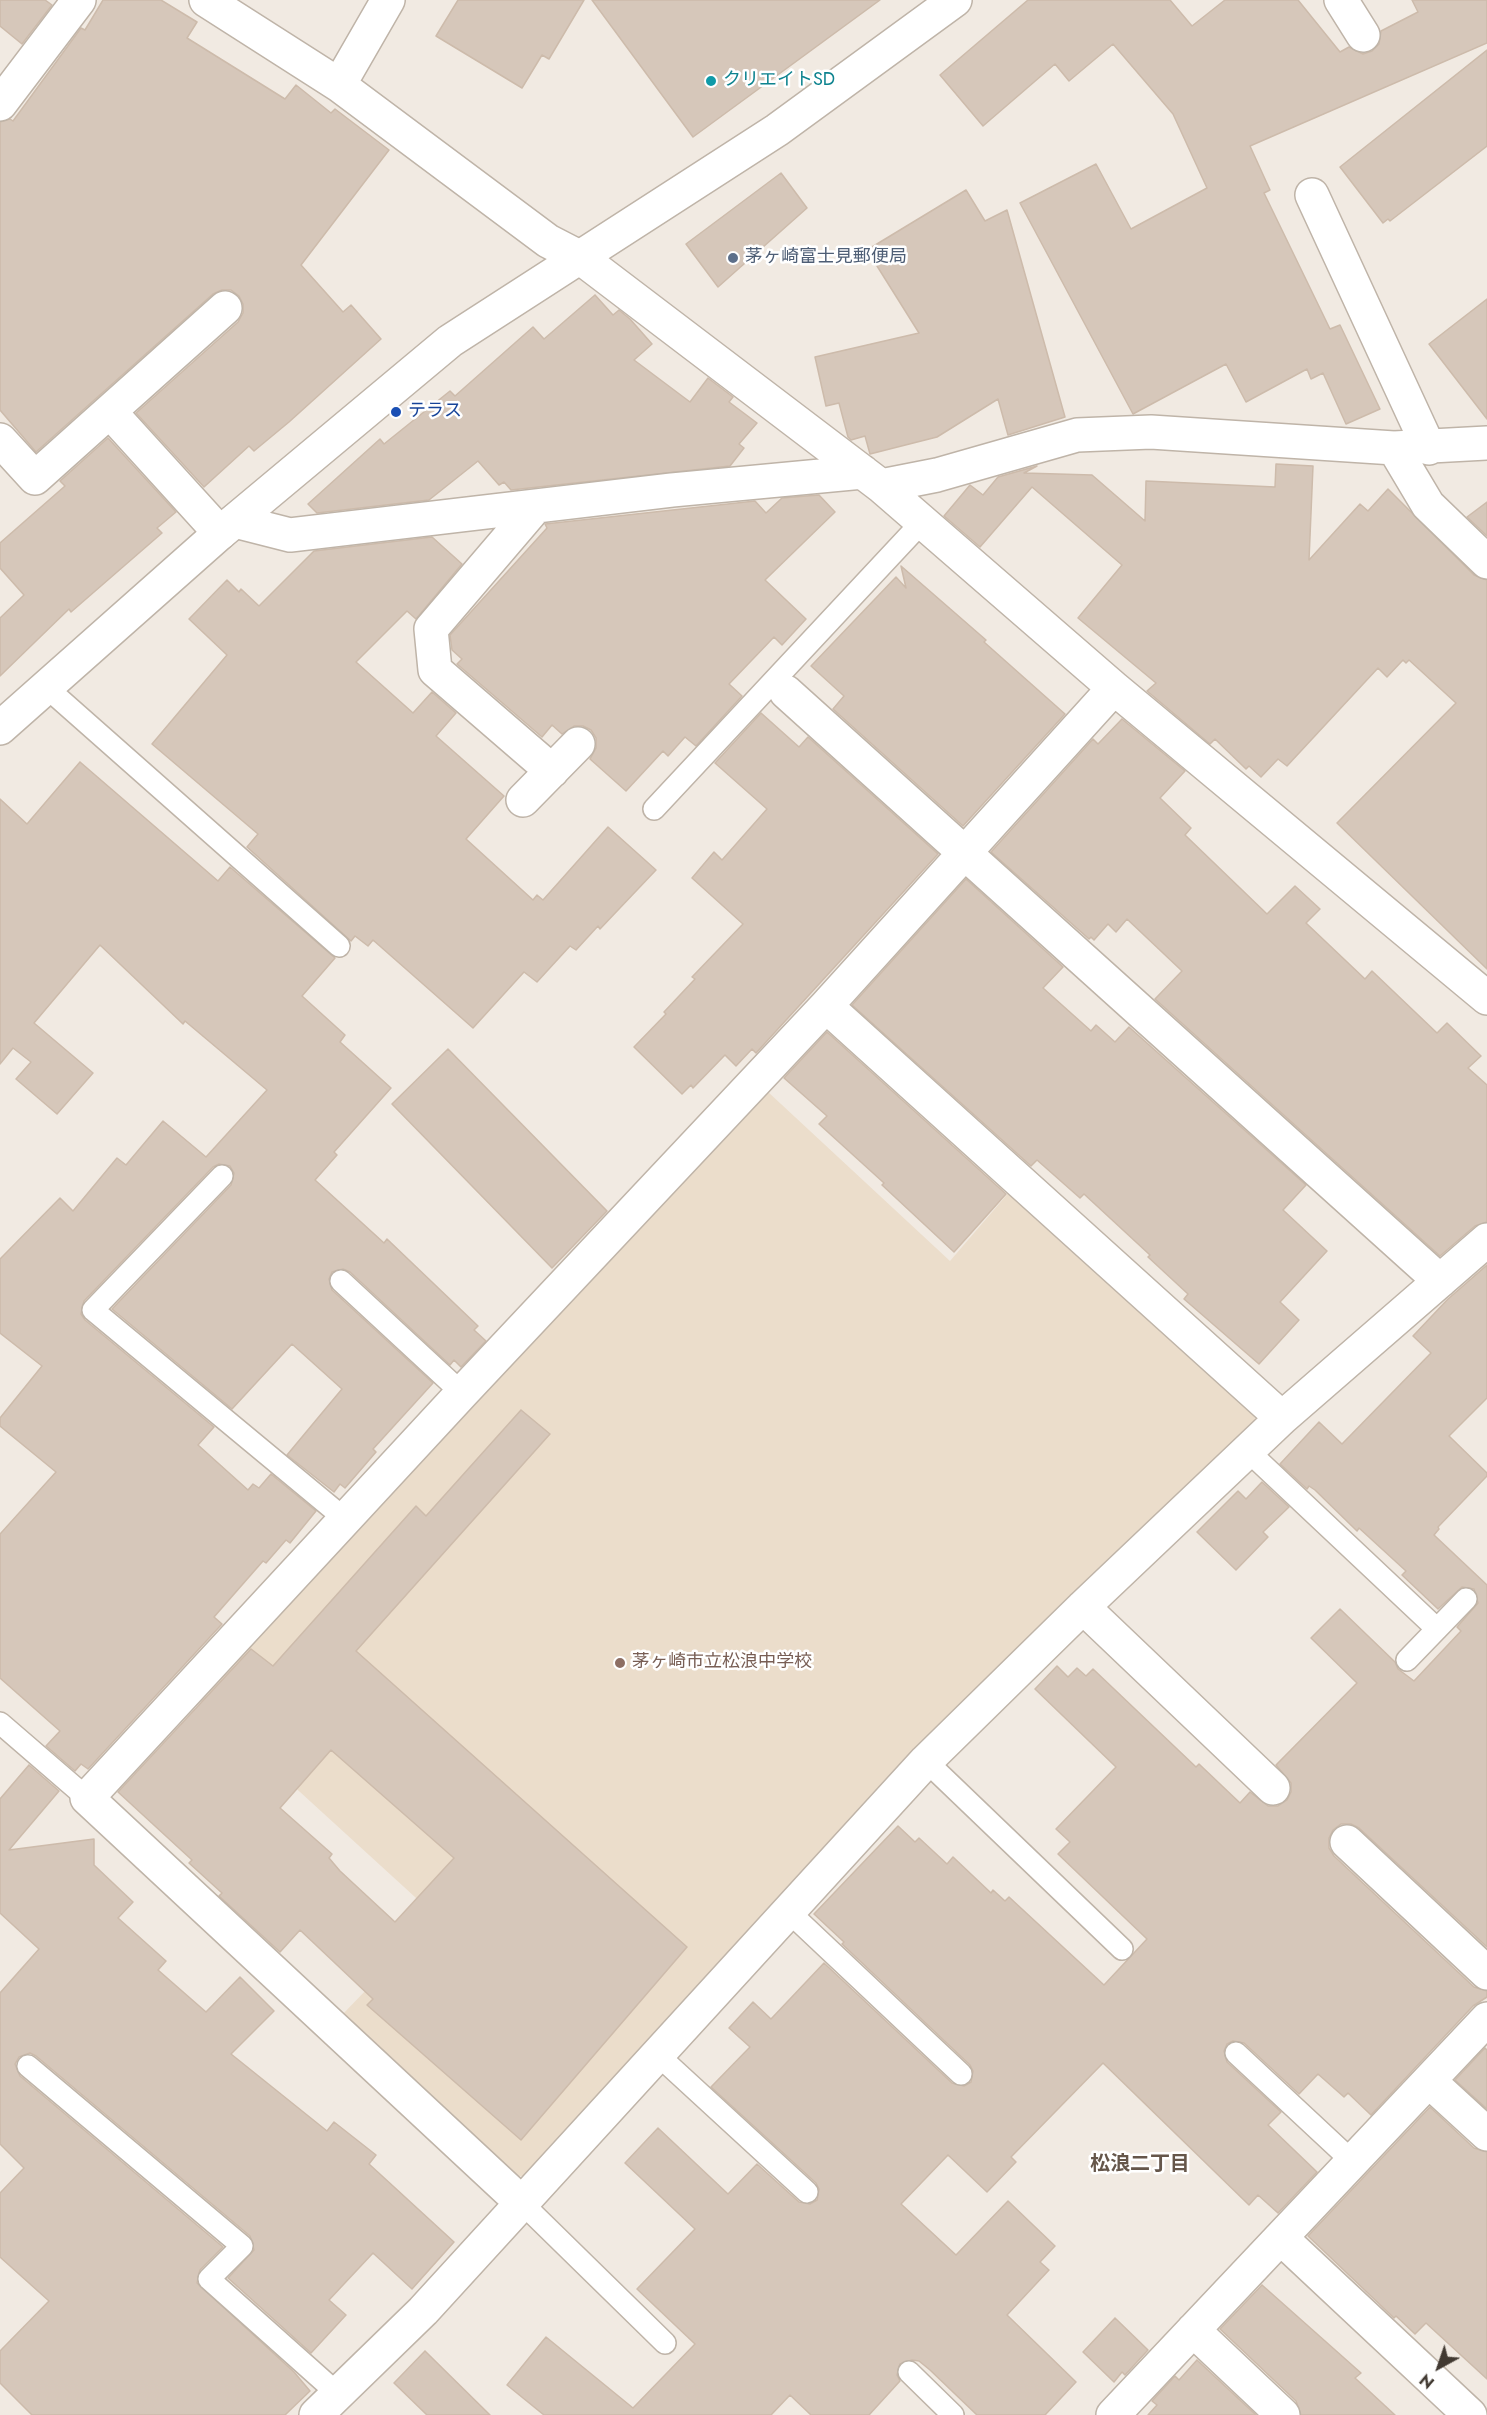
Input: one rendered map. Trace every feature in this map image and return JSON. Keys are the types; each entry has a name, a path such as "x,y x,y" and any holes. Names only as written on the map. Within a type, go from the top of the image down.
{"street":[{"path":"0,104 79,0"},
{"path":"206,0 339,85 548,241 581,258 872,479 1114,688 1487,998"},
{"path":"339,85 388,0"},
{"path":"0,728 227,527 450,341 777,130 955,0"},
{"path":"1341,0 1363,36"},
{"path":"1312,195 1429,448"},
{"path":"0,440 35,478 225,308"},
{"path":"111,412 227,527 290,535 672,490 937,475 1077,435 1151,432 1394,448 1429,448 1487,443"},
{"path":"1394,448 1428,505 1487,562"},
{"path":"536,506 431,629 435,670 552,771"},
{"path":"523,2204 87,1798 462,1393 826,1006 1114,688"},
{"path":"786,692 964,855 1440,1281"},
{"path":"524,800 578,744"},
{"path":"826,1006 1282,1418"},
{"path":"327,2405 423,2311 523,2204 926,1761 1083,1607 1282,1418 1487,1240"},
{"path":"1083,1607 1273,1788"},
{"path":"1347,1842 1487,1973"},
{"path":"1113,2415 1487,2019"},
{"path":"1429,2080 1487,2134"},
{"path":"1281,2238 1470,2415"},
{"path":"1193,2330 1283,2415"}],"lane":[{"path":"654,809 923,521"},
{"path":"46,687 339,946"},
{"path":"222,1176 93,1310 345,1519"},
{"path":"341,1281 462,1393"},
{"path":"1248,1451 1437,1629"},
{"path":"1407,1660 1466,1599"},
{"path":"0,1723 87,1798"},
{"path":"926,1761 1122,1948"},
{"path":"788,1911 961,2074"},
{"path":"1236,2053 1353,2162"},
{"path":"659,2056 807,2192"},
{"path":"28,2066 242,2246 209,2279 327,2405"},
{"path":"523,2204 665,2343"},
{"path":"909,2372 953,2415"}],"shaded area":[{"name":"茅ヶ崎市立松浪中学校","path":"767,1091 950,1261 1011,1190 1254,1404 1255,1423 536,2176 519,2176 341,2016 394,1961 427,1908 196,1697"}],"building":[{"path":"0,0 45,0 52,5 22,44 0,26"},
{"path":"103,0 161,0 197,22 187,38 285,99 296,85 331,113 335,109 389,150 301,265 343,312 351,305 381,339 289,422 254,451 249,446 204,487 136,413 238,322 243,313 243,304 239,296 231,290 222,290 213,294 36,452 0,410 0,122 10,119 13,121 81,28 85,30"},
{"path":"458,0 584,0 549,59 542,55 522,88 436,36"},
{"name":"クリエイトSD","path":"592,0 880,0 693,137"},
{"path":"1028,0 1170,0 1192,26 1225,0 1298,0 1340,52 1349,47 1363,54 1372,51 1379,44 1381,31 1418,12 1412,0 1487,0 1487,43 1250,146 1270,190 1264,193 1330,329 1340,325 1380,409 1346,424 1323,373 1311,379 1307,369 1246,402 1226,364 1133,414 1020,203 1096,164 1131,229 1207,188 1173,114 1113,44 1069,81 1055,64 983,126 940,75"},
{"path":"1487,50 1487,146 1390,221 1388,219 1383,223 1340,167"},
{"path":"781,173 807,208 718,287 686,244"},
{"path":"966,190 985,221 1007,210 1065,417 1008,435 998,399 937,437 870,454 865,436 851,440 848,437 839,403 826,406 815,357 919,333 867,250"},
{"path":"595,295 613,315 619,310 630,319 652,344 634,360 690,402 708,378 733,397 729,402 757,423 739,444 744,448 730,466 511,490 504,482 499,485 478,461 429,500 317,513 308,504 380,439 384,444 450,391 455,396 533,327 544,339"},
{"path":"1487,299 1487,419 1429,344"},
{"path":"108,438 176,512 157,528 162,533 71,612 69,609 0,676 0,618 24,595 0,568 0,543 65,486 60,481"},
{"path":"1276,464 1313,466 1309,560 1360,504 1368,511 1388,489 1474,575 1487,580 1487,969 1337,823 1456,703 1409,660 1406,663 1403,660 1387,677 1378,668 1287,766 1278,759 1261,777 1249,766 1246,769 1215,739 1210,744 1147,691 1156,683 1078,618 1122,565 1032,487 980,547 944,516 970,485 983,495 998,477 1037,466 1024,473 1092,475 1145,521 1146,481 1275,487"},
{"path":"819,495 835,512 765,580 806,619 782,645 774,637 729,684 742,696 696,746 685,737 668,756 663,751 626,791 590,759 596,748 596,738 591,730 583,726 574,726 562,734 552,725 542,737 457,664 462,659 452,650 450,635 547,528 545,524 755,501 766,513 782,498"},
{"path":"1487,502 1487,536 1467,517"},
{"path":"432,537 462,564 416,619 407,611 356,662 413,713 432,692 456,713 436,736 504,796 466,839 533,900 537,895 543,900 608,827 656,870 600,929 598,926 576,950 570,946 537,982 524,972 473,1028 373,940 368,946 355,936 351,941 247,847 258,834 152,744 227,655 189,619 227,580 239,592 241,589 259,606 314,551"},
{"path":"901,566 986,640 984,642 1065,714 963,826 833,709 844,696 811,666 896,577 906,588"},
{"path":"761,713 799,747 808,737 938,854 756,1053 752,1049 736,1066 725,1055 693,1088 691,1085 682,1094 634,1047 695,979 692,977 743,924 692,878 714,852 722,860 767,809 715,763"},
{"path":"1122,719 1185,771 1160,798 1191,828 1185,835 1267,914 1295,886 1320,909 1306,923 1365,979 1372,971 1437,1033 1447,1023 1481,1056 1468,1068 1487,1085 1487,1222 1475,1226 1440,1256 1155,999 1182,971 1127,919 1116,932 1108,924 1094,940 1091,937 1089,939 991,852 1093,739 1098,744"},
{"path":"80,762 218,881 230,867 335,958 302,996 345,1035 340,1042 391,1088 334,1152 337,1155 315,1180 384,1243 387,1239 478,1326 474,1330 486,1341 461,1367 454,1360 450,1365 350,1272 343,1269 332,1272 329,1279 332,1290 433,1383 373,1449 376,1452 345,1488 340,1484 334,1492 287,1455 342,1389 292,1344 232,1409 112,1309 231,1185 234,1173 230,1166 219,1164 213,1167 84,1301 81,1314 85,1320 214,1427 198,1445 248,1490 253,1484 259,1488 271,1474 316,1511 290,1543 286,1540 266,1563 263,1561 214,1617 222,1624 88,1769 81,1764 75,1771 46,1746 60,1731 0,1678 0,1534 56,1472 0,1426 0,1418 42,1366 0,1333 0,1259 60,1198 73,1211 117,1158 126,1165 163,1121 206,1157 267,1090 185,1021 183,1024 100,945 34,1023 93,1073 57,1114 16,1079 31,1062 13,1048 0,1064 0,799 27,824"},
{"path":"966,879 1063,967 1043,988 1091,1031 1096,1025 1115,1042 1129,1027 1306,1185 1283,1210 1327,1251 1280,1302 1299,1320 1259,1364 1184,1299 1188,1294 1084,1194 1080,1198 1037,1160 1031,1166 852,1005"},
{"path":"827,1032 1006,1194 954,1252 882,1185 884,1183 819,1124 827,1116 784,1078"},
{"path":"448,1049 607,1211 552,1268 392,1104"},
{"path":"1487,1265 1487,1398 1449,1436 1487,1473 1487,1476 1438,1527 1434,1535 1487,1585 1487,1947 1359,1828 1351,1824 1341,1824 1333,1830 1329,1838 1329,1848 1334,1856 1474,1987 1487,1991 1487,1997 1473,2006 1371,2115 1348,2093 1344,2097 1318,2074 1299,2094 1244,2043 1233,2041 1227,2044 1224,2051 1227,2062 1281,2112 1268,2125 1317,2172 1278,2213 1258,2195 1249,2205 1103,2063 1011,2157 1016,2162 987,2192 948,2155 901,2204 956,2255 1008,2201 1055,2246 1040,2262 1049,2270 1007,2315 1076,2382 1045,2415 977,2415 930,2370 919,2361 912,2360 900,2364 897,2375 900,2381 869,2415 811,2415 790,2395 771,2415 544,2415 507,2385 546,2337 633,2408 695,2344 637,2289 695,2229 625,2163 658,2128 728,2194 757,2164 799,2202 810,2204 817,2200 819,2189 816,2183 711,2087 750,2047 729,2028 753,2002 771,2019 824,1963 952,2083 964,2086 971,2082 973,2071 970,2065 842,1944 844,1942 814,1914 898,1826 915,1842 919,1838 947,1864 953,1857 991,1893 993,1890 1005,1901 1009,1897 1104,1985 1147,1939 1058,1854 1070,1842 1056,1829 1116,1767 1035,1689 1057,1666 1068,1677 1077,1668 1086,1676 1093,1669 1196,1767 1199,1764 1240,1803 1250,1792 1268,1806 1278,1806 1287,1800 1291,1792 1291,1783 1276,1765 1357,1683 1311,1638 1340,1609 1395,1662 1398,1669 1414,1681 1461,1631 1457,1627 1478,1603 1474,1589 1462,1587 1438,1609 1402,1575 1406,1571 1359,1528 1357,1531 1315,1490 1309,1486 1307,1489 1280,1464 1319,1422 1342,1444 1431,1353 1413,1336 1448,1299"},
{"path":"521,1410 550,1434 356,1651 687,1947 521,2140 367,2005 373,1999 300,1930 280,1952 219,1896 222,1893 189,1863 192,1860 118,1792 251,1649 273,1666 416,1506 426,1516","holes":["331,1750 454,1858 395,1922 340,1871 329,1858 332,1854 280,1808"]},
{"path":"1262,1482 1289,1507 1263,1532 1268,1537 1236,1570 1197,1532 1238,1491 1246,1499"},
{"path":"29,1765 59,1791 9,1850 94,1839 94,1865 133,1902 118,1918 166,1961 158,1970 206,2012 240,1977 274,2011 231,2054 327,2131 334,2122 376,2155 369,2164 454,2242 412,2289 373,2253 329,2300 346,2315 311,2353 228,2278 254,2250 250,2236 36,2056 30,2053 19,2057 15,2064 20,2076 223,2247 200,2270 197,2283 294,2372 310,2391 285,2415 32,2415 0,2383 0,2351 49,2301 0,2257 0,2193 24,2168 0,2144 0,1993 39,1949 0,1913 0,1799"},
{"path":"1485,2048 1487,2050 1487,2109 1455,2080"},
{"path":"1430,2107 1474,2148 1487,2152 1487,2379 1426,2323 1415,2334 1396,2316 1394,2318 1308,2236"},
{"path":"1262,2285 1361,2373 1355,2378 1395,2415 1301,2415 1296,2401 1220,2329"},
{"path":"1115,2318 1148,2350 1125,2375 1122,2372 1114,2382 1083,2352"},
{"path":"425,2351 490,2415 427,2415 394,2383"},
{"path":"1197,2360 1256,2415 1148,2415 1157,2405 1152,2401 1175,2376 1179,2380"}],"place":[{"name":"クリエイトSD","path":"711,81"},
{"name":"茅ヶ崎富士見郵便局","path":"733,258"},
{"name":"テラス","path":"396,412"},
{"name":"茅ヶ崎市立松浪中学校","path":"620,1663"}],"district":[{"name":"松浪二丁目","path":"1140,2165"}]}
